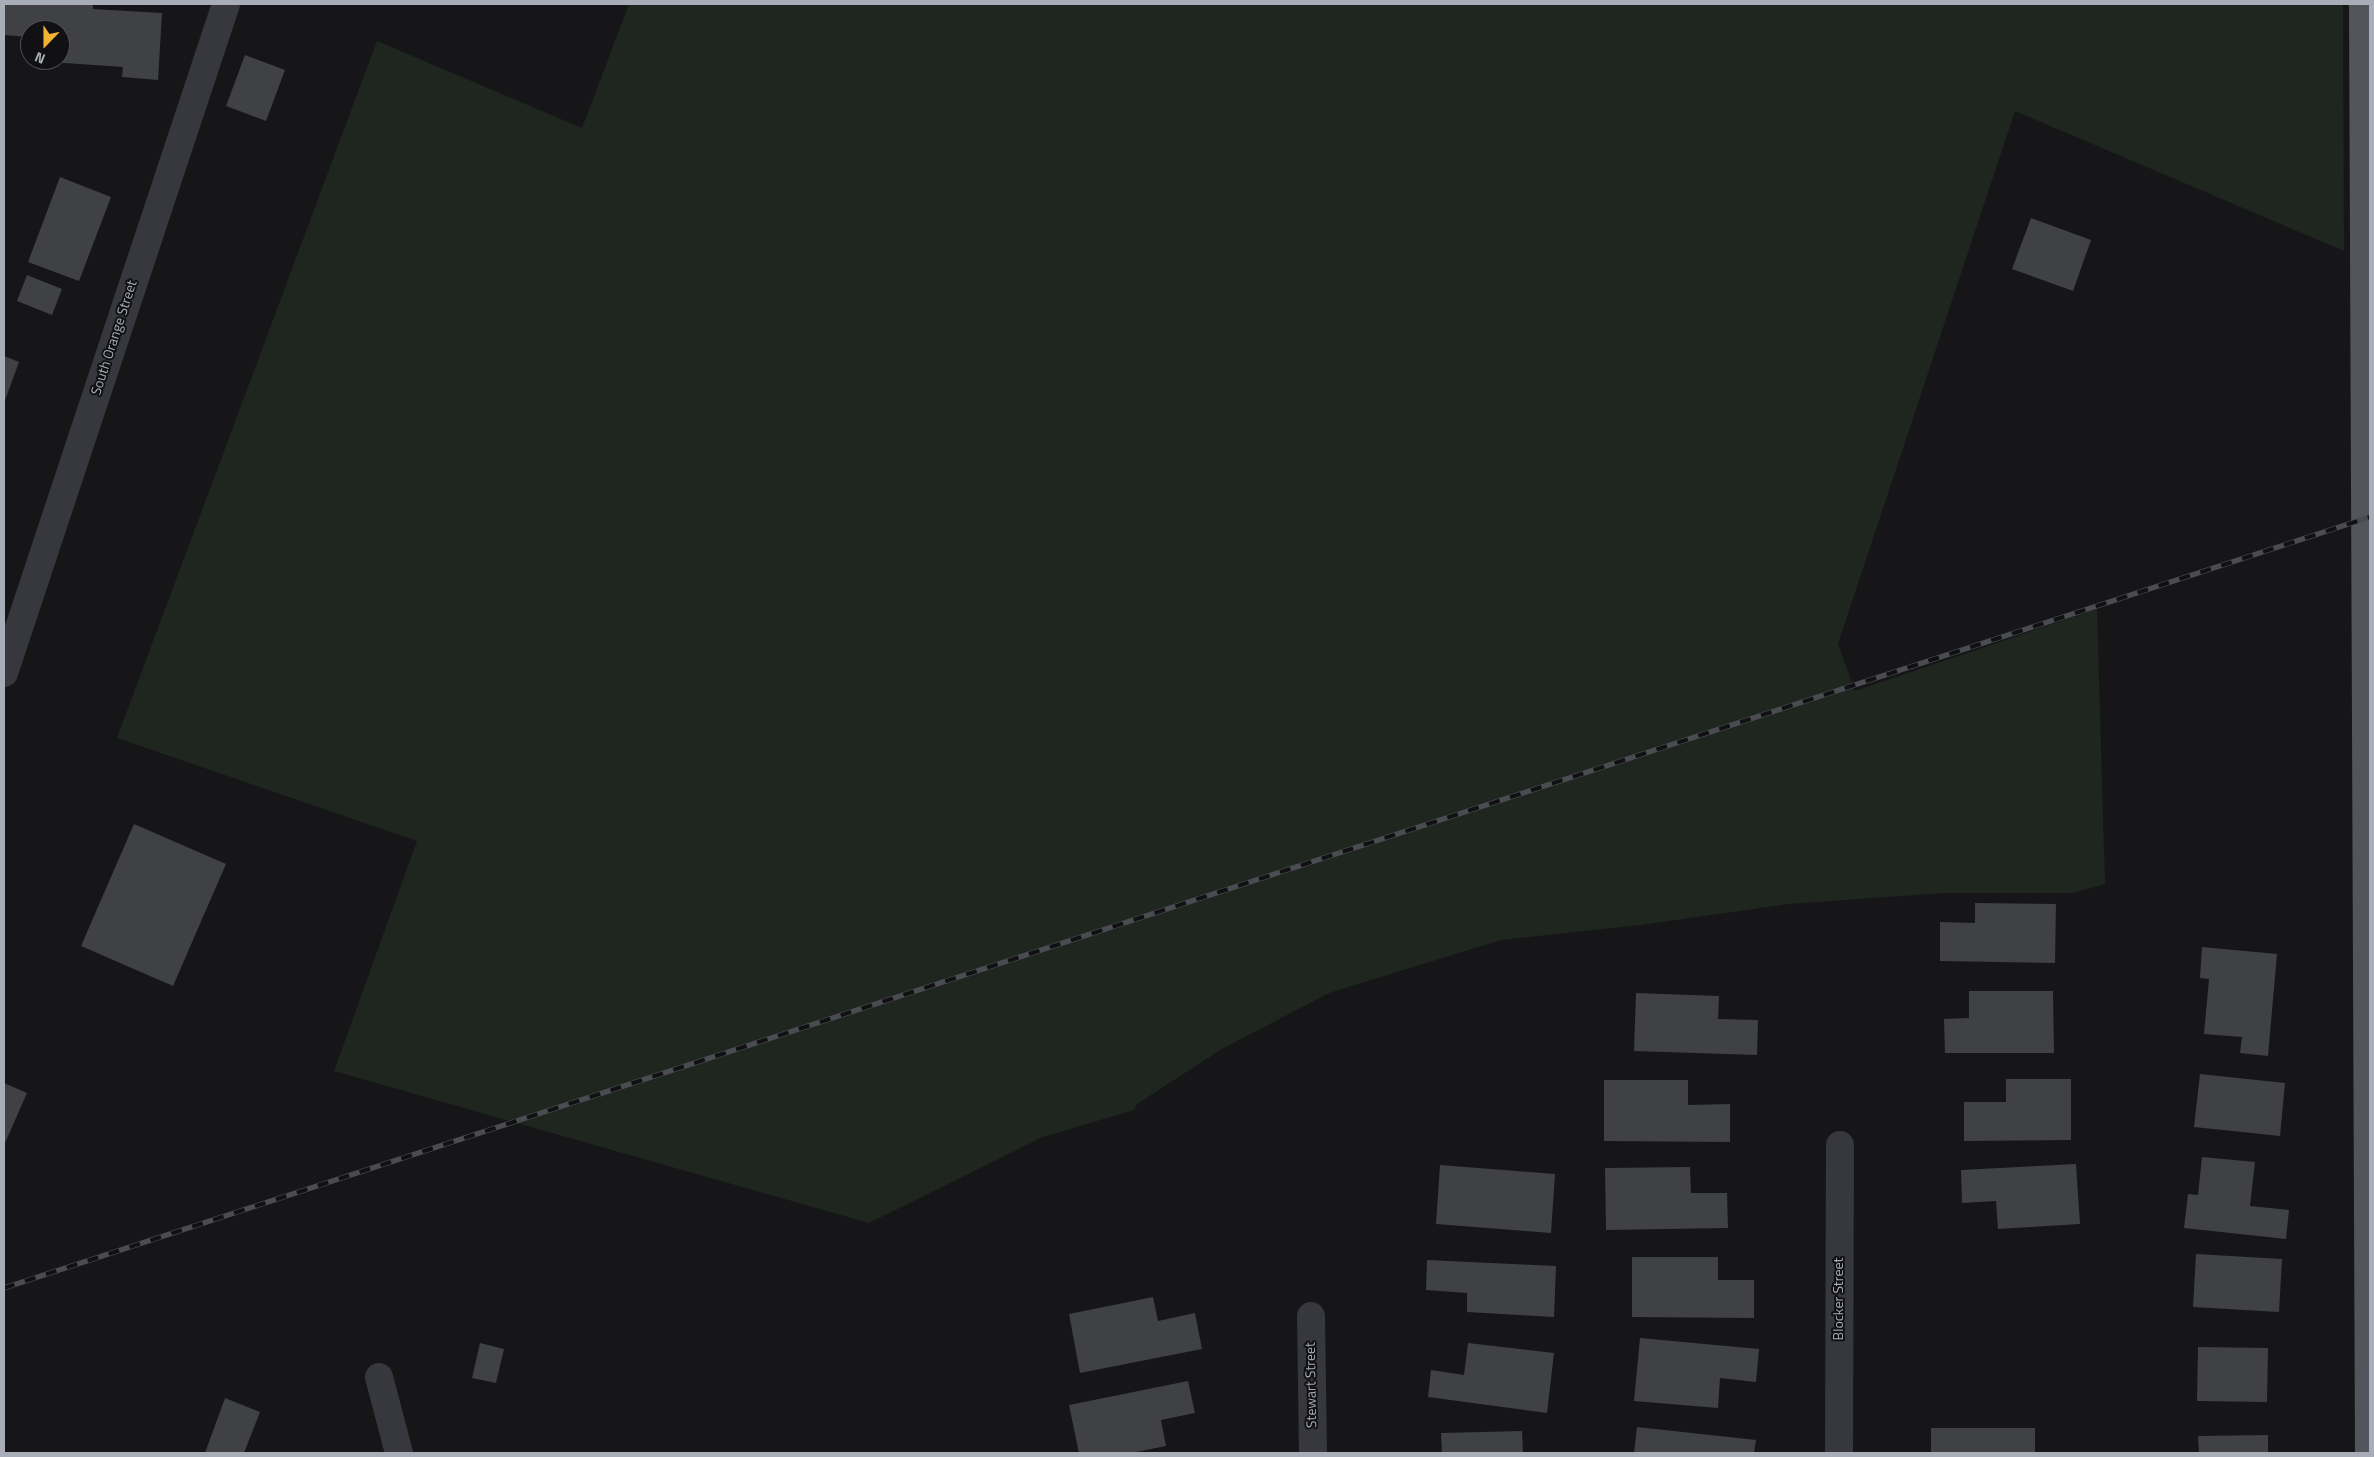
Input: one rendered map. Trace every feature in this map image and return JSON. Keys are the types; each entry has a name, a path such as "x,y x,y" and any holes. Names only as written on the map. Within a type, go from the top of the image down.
{"main road":[{"path":"2363,4 2369,1453"}],"street":[{"name":"South Orange Street","path":"4,672 226,4"},
{"name":"Blocker Street","path":"1839,1453 1840,1145"},
{"name":"Stewart Street","path":"1311,1316 1313,1453"},
{"path":"379,1377 399,1453"}],"shaded area":[{"path":"629,4 2343,4 2344,251 2015,111 1838,644 1855,691 2097,609 2105,884 2073,893 1945,893 1789,904 1640,925 1501,940 1329,993 1222,1049 1137,1104 1134,1110 1043,1137 869,1223 334,1071 417,841 117,738 377,41 582,128"}],"building":[{"path":"4,4 93,4 93,9 162,13 158,80 122,77 123,67 70,63 70,20 20,20 20,36 4,35"},
{"path":"245,55 285,70 266,121 226,106"},
{"path":"60,177 111,197 79,281 28,262"},
{"path":"2031,218 2091,240 2073,291 2012,269"},
{"path":"27,275 62,289 52,315 17,301"},
{"path":"4,356 19,362 4,403"},
{"path":"134,824 226,864 173,986 81,946"},
{"path":"1975,903 2056,904 2055,963 1940,961 1940,922 1975,923"},
{"path":"2202,947 2277,954 2268,1056 2240,1053 2242,1037 2204,1034 2209,979 2200,978"},
{"path":"1969,991 2053,991 2054,1053 1945,1053 1944,1019 1969,1018"},
{"path":"1636,993 1719,996 1718,1019 1758,1020 1757,1055 1634,1051"},
{"path":"2200,1074 2285,1083 2280,1136 2194,1127"},
{"path":"2006,1079 2071,1079 2071,1140 1964,1141 1964,1102 2006,1102"},
{"path":"1604,1080 1688,1080 1688,1105 1730,1104 1730,1142 1604,1141"},
{"path":"4,1083 27,1093 5,1143 4,1142"},
{"path":"2202,1157 2255,1162 2250,1206 2289,1210 2286,1239 2184,1228 2188,1194 2198,1195"},
{"path":"2076,1164 2080,1224 1998,1229 1996,1201 1962,1203 1961,1170"},
{"path":"1440,1165 1555,1174 1551,1233 1436,1224"},
{"path":"1690,1167 1691,1193 1727,1193 1728,1228 1606,1230 1605,1168"},
{"path":"2196,1254 2282,1259 2279,1312 2193,1307"},
{"path":"1632,1257 1718,1257 1718,1280 1754,1280 1754,1318 1632,1317"},
{"path":"1427,1260 1556,1266 1554,1317 1467,1312 1467,1293 1426,1290"},
{"path":"1153,1297 1158,1321 1195,1313 1202,1349 1080,1373 1069,1314"},
{"path":"1640,1338 1759,1349 1756,1382 1720,1378 1718,1408 1634,1401"},
{"path":"480,1343 504,1349 496,1383 472,1378"},
{"path":"1468,1343 1554,1353 1547,1413 1428,1397 1431,1370 1464,1375"},
{"path":"2198,1347 2268,1348 2267,1402 2197,1401"},
{"path":"1188,1381 1195,1413 1161,1420 1166,1446 1131,1453 1079,1453 1069,1405"},
{"path":"225,1398 260,1412 244,1453 205,1453"},
{"path":"1637,1427 1756,1440 1754,1453 1634,1453"},
{"path":"1931,1428 2035,1428 2035,1453 1931,1453"},
{"path":"1522,1431 1523,1453 1442,1453 1441,1433"},
{"path":"2268,1435 2268,1453 2199,1453 2198,1436"}],"railway":[{"path":"4,1288 2370,517"}]}
